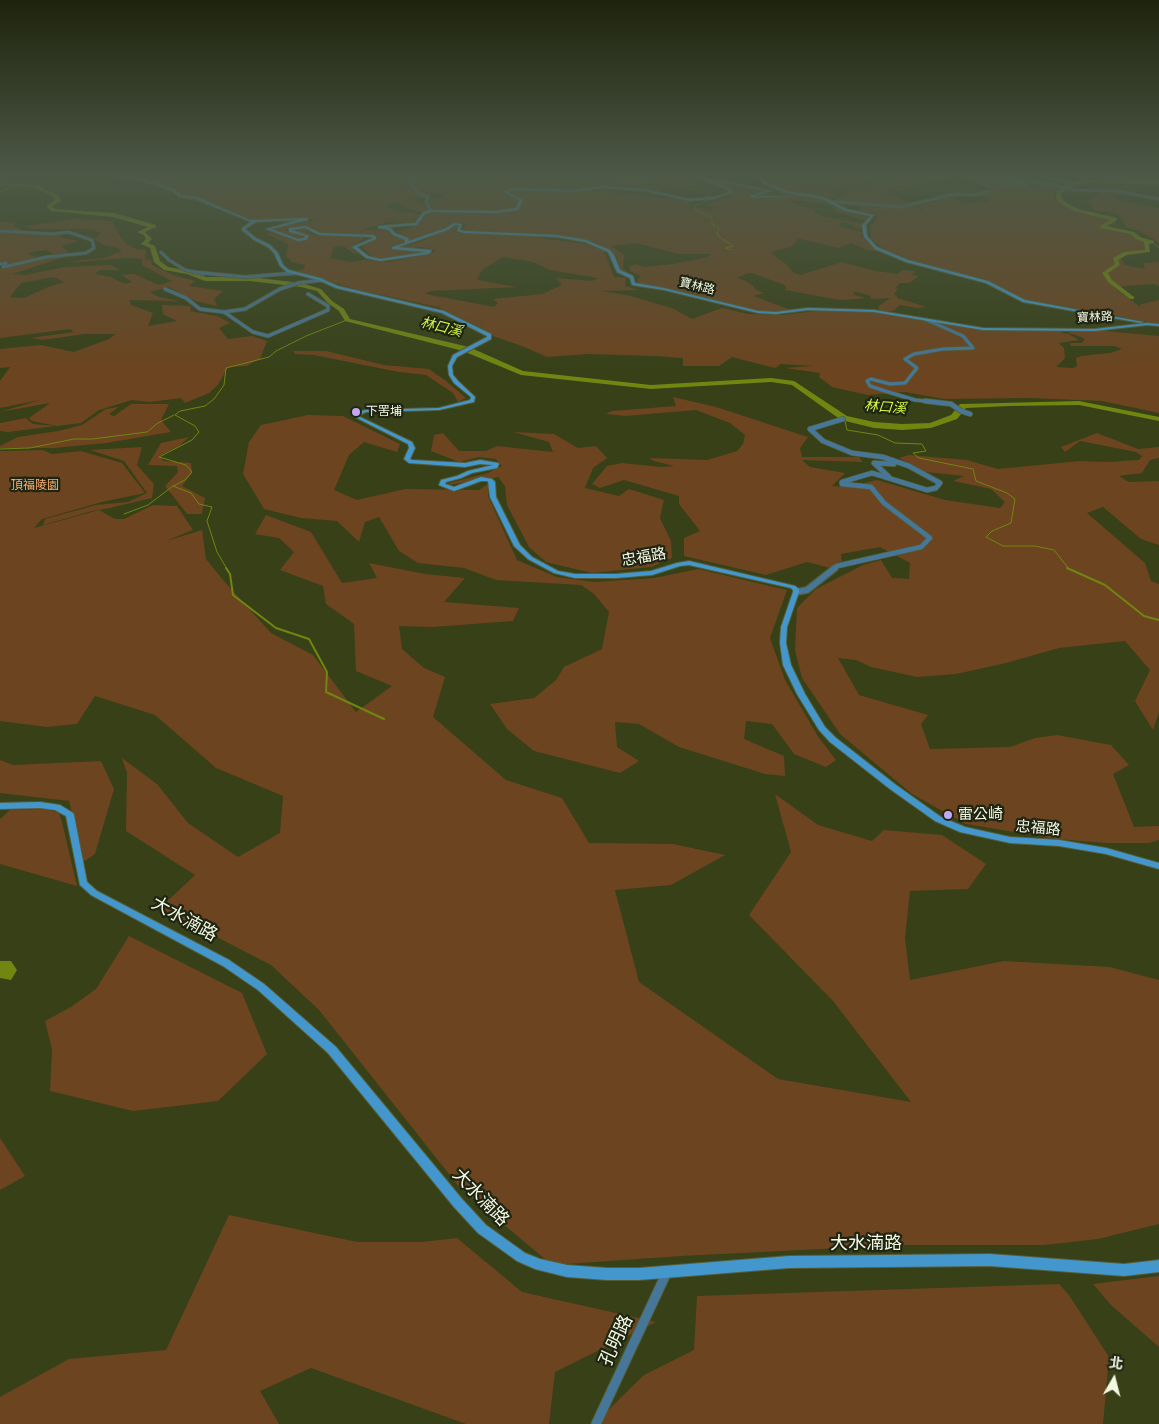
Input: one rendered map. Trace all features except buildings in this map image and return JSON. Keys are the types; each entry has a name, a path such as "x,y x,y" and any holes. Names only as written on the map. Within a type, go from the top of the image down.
{"street":[{"path":"0,264 6,263 3,266 12,265 47,257 86,253 94,248 92,240"},
{"path":"258,240 269,246 276,253 281,265 296,273 322,280"},
{"path":"371,240 354,247 368,257 386,260 430,251 394,248 407,243"},
{"name":"寶林路","path":"407,243 414,240"},
{"name":"寶林路","path":"583,240 609,251 618,271 632,277 634,284 664,289 758,312 776,313 808,309 852,309 886,312 982,329 1094,330 1147,324 1159,325"},
{"path":"869,240 876,248 907,262 987,282 1024,301 1147,324"},
{"path":"161,252 169,260 185,270 195,273 245,277 296,273"},
{"path":"165,290 186,298 200,309 224,312 244,309 298,282 322,280"},
{"name":"忠福路","path":"322,280 336,287 443,312 489,335 489,338 461,352 450,366 451,375 473,397 472,402 439,409 366,410 359,412 355,416 410,443 412,448 407,460 411,462 465,465 480,462 496,464 495,467 470,472 443,481 442,485 454,489 481,479 490,480 492,482 493,497 518,546 530,558 556,572 575,576 616,576 652,573 679,564 693,563 786,584 796,589 796,592 784,627 783,643 787,665 801,694 822,728 833,740 893,787 938,819 963,830 1010,840 1058,843 1106,851 1159,866"},
{"path":"224,312 254,332 268,336 328,310 328,306 308,294"},
{"path":"927,320 963,336 973,348 943,349 914,354 905,359 917,368 905,384 890,384 871,379 867,381 870,386 885,391 914,400 951,404 961,411 970,414"},
{"path":"796,592 808,590 837,566 921,547 930,538 884,503 871,487 842,484 842,482 872,474 927,490 936,488 940,483 913,468 883,458 852,453 823,441 810,429 843,419"},
{"path":"890,479 874,463 885,462 913,468"},
{"name":"大水湳路","path":"0,806 40,805 57,807 70,815 83,883 94,893 226,963 261,987 332,1050 458,1203 482,1229 504,1247 539,1265 567,1272 607,1274 667,1272 808,1262 990,1260 1124,1270 1159,1266"},
{"name":"孔明路","path":"596,1424 667,1272"}],"green space":[{"path":"0,240 79,241 61,246 69,252 54,254 46,250 32,252 28,254 36,257 8,265 9,263 0,263"},
{"path":"96,240 123,240 126,244 137,249 146,250 145,259 124,258 68,263 104,258 122,251 118,248 106,246"},
{"path":"281,240 362,240 352,246 354,251 359,253 355,254 343,246 334,247 330,258 350,262 365,260 390,262 432,253 435,250 422,247 400,248 423,240 559,240 586,244 604,251 614,277 626,278 625,286 639,290 602,291 631,296 674,309 692,319 722,308 748,314 783,315 816,311 851,311 884,313 987,331 1058,331 1066,334 1068,333 1074,331 1105,331 1159,336 1159,413 1102,401 1030,398 944,399 905,392 868,395 832,387 819,377 820,373 785,368 813,366 781,364 775,368 732,357 719,366 683,366 683,358 656,356 588,354 547,357 493,336 482,328 438,307 355,289 297,271 304,269 305,265 292,262 286,256 288,244","holes":["503,257 533,262 550,270 598,278 592,281 556,278 562,285 542,294 493,299 498,303 494,307 425,294 430,291 517,287 477,280 482,270","1068,333 1085,339 1082,343 1070,343 1071,346 1115,346 1122,349 1110,353 1081,356 1076,358 1077,366 1073,368 1056,367 1065,358 1064,348 1059,343 1079,340"]},
{"path":"373,240 404,240 406,242 395,249 425,250 427,253 380,259 373,257 362,247"},
{"path":"586,240 797,240 791,247 774,251 772,254 786,264 794,273 800,275 842,262 875,271 898,274 902,270 913,271 915,272 912,275 919,276 909,283 900,283 895,288 898,289 894,294 897,298 926,307 917,308 900,305 893,311 881,311 878,309 879,306 890,298 870,299 871,296 853,292 854,295 866,298 842,300 828,298 786,290 786,286 782,284 748,273 737,278 746,281 755,289 764,293 753,296 791,310 773,312 752,310 663,288 642,285 637,280 641,276 631,272 629,267 635,264 644,267 674,264 708,257 711,254 679,254 636,243 611,246 624,255 623,268 627,273 620,269 617,257 612,251 594,242"},
{"path":"808,240 865,240 884,253 868,250 851,243 838,248"},
{"path":"873,240 1147,240 1149,249 1119,255 1125,265 1145,269 1143,263 1159,262 1159,286 1154,284 1125,286 1116,289 1139,306 1159,300 1159,324 1024,299 982,278 926,267 882,248"},
{"path":"71,255 12,274 25,275 64,267 111,265 120,270 100,270 95,274 111,277 125,284 132,282 122,275 134,274 159,285 172,281 142,265 142,259 151,260 152,265 173,275 195,281 189,286 223,291 214,299 217,306 195,301 169,287 150,292 159,297 179,301 129,300 131,305 153,313 148,326 177,321 163,314 162,305 191,306 190,311 217,316 230,323 219,328 228,339 252,336 267,341 260,359 246,366 228,367 218,385 209,393 185,403 181,398 150,402 132,400 99,410 81,423 57,426 32,421 29,418 50,403 0,412 40,400 0,408 0,381 10,367 0,368 0,349 41,345 74,352 109,339 116,334 85,334 42,340 31,338 74,332 70,329 0,338 0,269 56,256","holes":["54,277 64,282 24,298 10,297 21,283"]},
{"path":"293,351 326,351 384,365 429,369 466,398 458,402 453,393 426,375 399,372 314,355 295,354"},
{"path":"673,397 716,407 808,437 800,448 802,457 859,457 863,462 802,460 810,467 845,473 832,486 847,487 877,480 945,500 1000,508 1005,502 991,489 953,481 964,476 926,472 899,458 909,455 967,460 998,469 1080,461 1139,460 1142,456 1136,452 1080,441 1065,452 1061,447 1097,433 1138,449 1159,447 1159,458 1150,460 1142,473 1119,476 1129,482 1159,481 1159,545 1141,539 1103,507 1087,513 1145,563 1151,581 1159,584 1159,712 1153,730 1135,701 1150,670 1125,641 1059,648 1006,663 956,674 917,677 871,667 856,660 838,658 859,695 928,715 921,724 930,749 1010,747 1035,738 1057,735 1111,745 1129,765 1113,774 1134,827 1159,826 1159,840 1149,843 1106,843 1056,839 966,824 912,794 840,734 802,678 795,650 797,608 816,589 863,565 881,560 892,578 909,579 910,563 880,547 841,554 842,566 834,569 807,562 766,575 684,556 684,538 700,531 679,504 679,496 624,480 600,488 592,484 607,466 622,463 661,467 674,466 649,458 707,460 737,451 743,444 745,435 730,423 696,410 626,416 606,414 612,411 676,406"},
{"path":"131,404 169,404 161,420 171,432 106,443 54,448 0,448 0,446 18,437 82,425 106,409 119,407 109,414 114,416"},
{"path":"308,415 343,416 400,444 397,452 364,442 349,455 334,490 357,500 405,489 479,490 488,484 488,496 517,560 557,577 594,582 654,578 698,569 787,590 770,638 785,680 819,738 836,760 826,767 794,754 772,724 746,721 744,739 784,756 785,776 765,774 679,747 639,724 615,722 617,747 639,761 620,773 534,751 507,729 490,704 534,698 556,680 564,667 602,649 609,612 594,594 581,585 496,580 464,568 418,563 399,551 379,517 365,522 359,542 337,521 301,518 264,509 243,474 249,442 261,425"},
{"path":"26,418 33,424 56,426 8,432 0,431 0,423"},
{"path":"513,432 554,434 578,448 596,446 607,458 593,468 585,488 619,496 629,489 664,500 660,518 671,541 672,558 651,567 592,573 546,562 529,547 507,505 505,486 498,477 448,485 449,483 488,473 502,466 496,459 479,457 459,462 431,451 434,435 443,433 459,451 486,451 497,446 553,452 549,442"},
{"path":"189,437 179,446 159,456 163,461 191,463 192,473 182,486 205,498 202,514 187,514 165,486 178,472 177,466 148,465 161,443"},
{"path":"142,447 137,465 154,484 152,498 92,511 43,525 45,519 96,505 128,502 147,493 124,461 90,450"},
{"name":"頂福陵園","path":"43,450 52,454 81,451 122,463 145,493 102,502 42,519 34,528 99,510 115,519 124,519 153,505 177,506 193,530 166,541 202,530 206,559 223,580 271,633 313,655 356,712 392,686 356,671 354,624 326,604 323,586 280,570 294,552 279,538 255,534 266,515 311,532 342,583 377,578 369,563 425,574 465,578 444,602 519,608 513,621 432,627 399,626 402,649 424,668 445,677 433,717 506,780 562,798 589,843 673,844 725,855 671,885 615,890 639,982 778,1079 911,1102 833,1001 749,915 791,852 775,794 818,825 872,841 884,830 942,835 986,864 968,889 910,891 905,938 910,980 1004,961 1110,967 1159,980 1159,1224 1098,1239 1045,1245 903,1245 681,1256 552,1265 460,1188 319,1010 271,965 160,908 195,875 126,831 127,773 122,758 157,784 188,823 238,857 280,833 283,796 216,768 155,715 95,696 77,724 47,727 0,721 0,451"},
{"path":"0,760 13,765 101,761 114,789 95,854 83,862 69,801 0,793"},
{"path":"46,809 59,813 77,886 0,864 0,819 10,810"},
{"path":"129,936 242,993 267,1054 218,1101 133,1111 50,1091 52,1049 45,1021 71,1007 96,989"},
{"path":"0,1138 25,1176 0,1190"},
{"path":"229,1215 357,1242 422,1242 457,1238 522,1292 656,1322 555,1372 549,1424 466,1424 311,1368 260,1391 279,1424 0,1424 0,1397 69,1359 166,1350"},
{"path":"1159,1276 1159,1347 1111,1305 1093,1284"},
{"path":"1059,1284 1069,1295 1109,1357 1103,1424 594,1424 644,1375 694,1350 697,1296"}],"shaded area":[{"path":"0,961 11,961 17,970 11,980 0,978"}],"waterway":[{"name":"林口溪","path":"148,240 144,244 153,247 157,262 166,269 188,272 205,279 250,279 301,285 319,290 330,302 342,310 347,320 466,349 521,373 651,387 771,380 794,383 844,418 874,425 902,427 931,425 954,417 958,412"},
{"path":"725,240 733,246 725,248 731,250"},
{"path":"1132,298 1110,281 1105,273 1118,264 1115,259 1126,253 1148,251 1146,243 1152,242 1147,240"},
{"path":"1152,242 1159,248"},
{"path":"173,486 185,480 192,472 186,465 159,457 192,440 199,432 195,426 175,415 180,411 205,406 214,399 224,385 226,368 269,357 276,351 306,336 347,320"},
{"name":"林口溪","path":"961,409 963,406 1079,403 1159,419"},
{"path":"0,449 30,448 74,439 92,439 147,432 158,423 174,415"},
{"path":"845,421 847,430 878,435 895,443 922,444 926,451 913,453 919,458 973,469 976,481 1007,493 1015,499 1011,523 992,531 986,537 1003,546 1035,546 1054,550 1069,569"},
{"path":"124,514 148,505 173,486"},
{"path":"173,486 191,493 199,504 212,507 207,521 217,552 227,569"},
{"path":"226,568 230,574 233,595 276,628 309,639 327,672 326,692 384,719"},
{"path":"1069,569 1105,585 1144,616 1159,620"}],"place":[{"name":"下罟埔","path":"356,412"},
{"name":"雷公崎","path":"948,815"}]}
